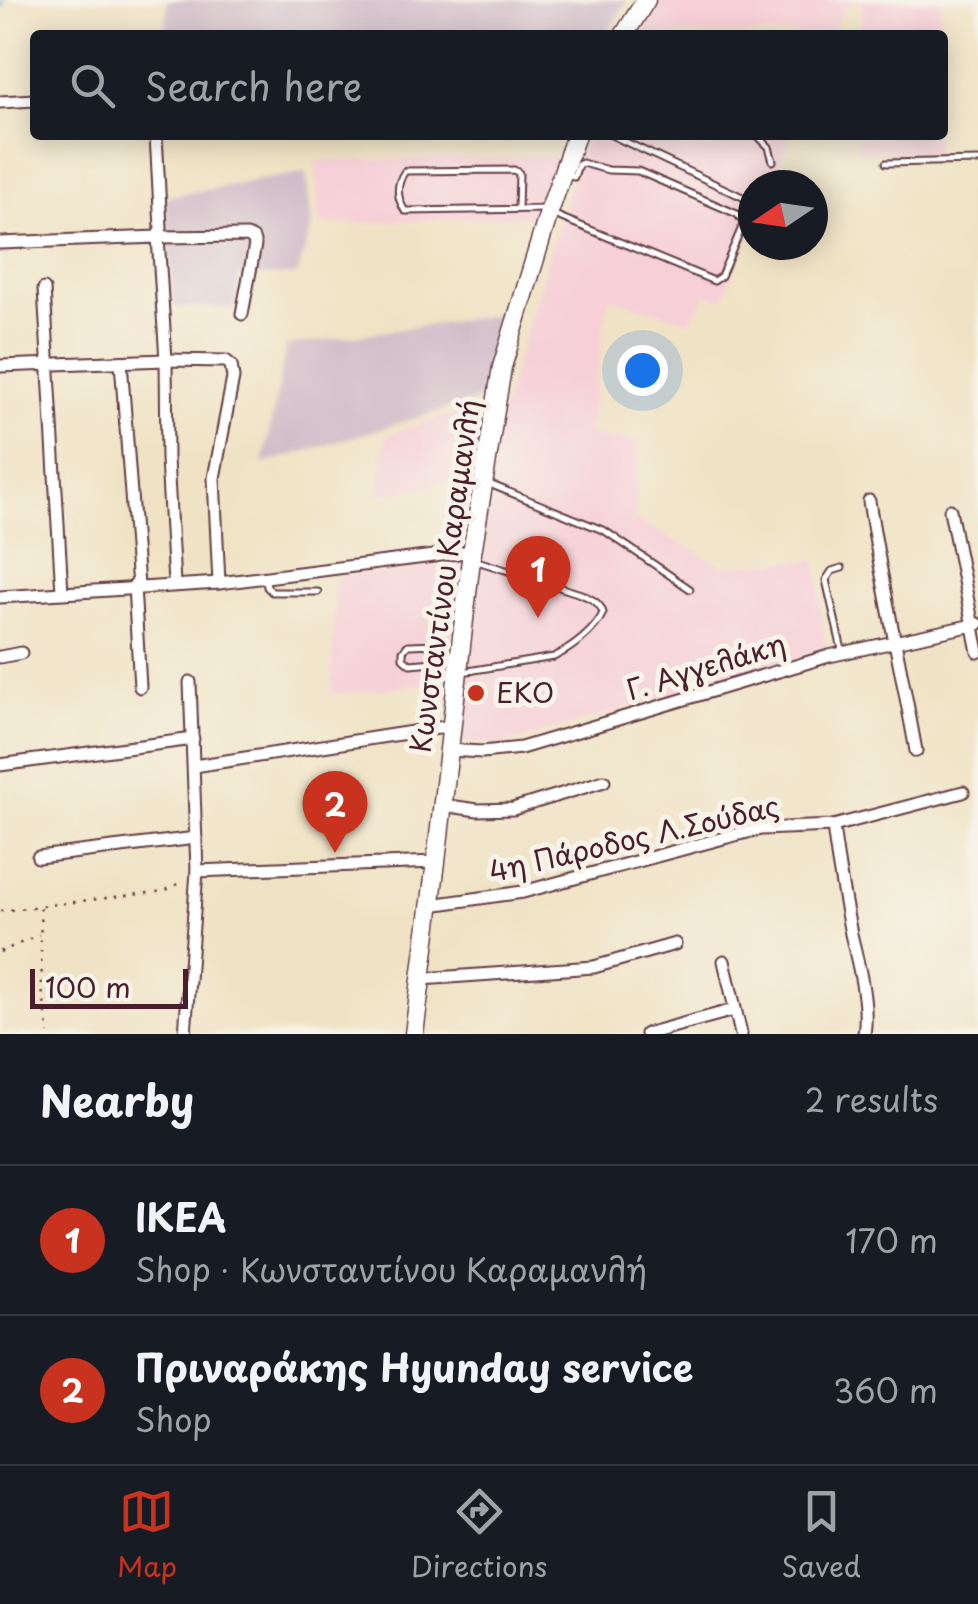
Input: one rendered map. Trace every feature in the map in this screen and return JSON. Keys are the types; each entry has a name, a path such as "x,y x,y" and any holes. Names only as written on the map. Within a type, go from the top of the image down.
{"main road":[{"path":"627,30 646,0"},
{"name":"Κωνσταντίνου Καραμανλή","path":"414,1034 451,726 454,661 502,367 574,140"}],"street":[{"path":"0,102 30,100"},
{"path":"156,140 174,584"},
{"path":"0,243 246,236 255,245 242,314"},
{"path":"44,288 62,592"},
{"path":"0,366 166,360 230,365 233,372 214,478 219,583"},
{"path":"121,362 140,687"},
{"path":"869,501 916,751"},
{"path":"950,510 978,652"},
{"path":"0,596 219,583 472,555"},
{"name":"Γ. Αγγελάκη","path":"448,750 520,748 843,653 975,625"},
{"path":"0,656 21,652"},
{"path":"186,1034 197,871 190,682"},
{"path":"194,766 451,726"},
{"path":"0,765 193,739"},
{"path":"441,805 491,811 512,809 604,781"},
{"name":"4η Πάροδος Λ.Σούδας","path":"431,905 524,892 761,830 832,826 964,792"},
{"path":"832,826 859,971 864,1034"},
{"path":"38,857 196,838"},
{"path":"197,871 436,862"},
{"path":"420,979 594,967 675,944"},
{"path":"724,961 741,1034"},
{"path":"646,1034 734,1010"}],"lane":[{"path":"622,140 738,195"},
{"path":"762,140 770,147 773,161"},
{"path":"886,164 978,161"},
{"path":"518,209 519,172 514,170 405,171 398,185 405,211 550,211 714,281 721,276 742,226 738,214 638,171 608,170 582,163 574,177 562,175"},
{"path":"484,482 605,531 690,589"},
{"path":"454,661 431,644 408,645 403,651 403,658 410,664 454,661 495,668 565,651 603,614 595,600 472,555"},
{"path":"842,568 832,571 826,580 843,653"},
{"path":"266,577 272,592 318,592"}],"path":[{"path":"0,911 164,891 197,871"},
{"path":"40,907 42,989 49,1034"},
{"path":"0,952 40,935"}],"shaded area":[{"path":"167,0 627,0 609,30 166,30"},
{"path":"660,0 942,0 940,30 861,30 862,2 845,5 834,30 643,30"},
{"path":"583,140 789,140 776,170 738,170 739,260 722,300 707,293 690,321 609,297 588,435 639,442 634,519 722,565 817,560 825,650 501,746 454,740 498,422"},
{"path":"856,140 936,140 935,154 855,150"},
{"path":"557,156 541,215 320,225 315,161"},
{"path":"306,172 312,227 297,275 239,276 235,308 173,307 166,197"},
{"path":"509,313 486,397 263,464 286,346"},
{"path":"479,405 477,477 379,495 386,435"},
{"path":"462,559 447,681 331,695 335,577"}],"waterway":[{"path":"0,7 3,0"}],"place":[{"name":"IKEA","path":"538,618"},
{"name":"EKO","path":"476,693"},
{"name":"Πριναράκης Hyunday service","path":"335,853"}]}
